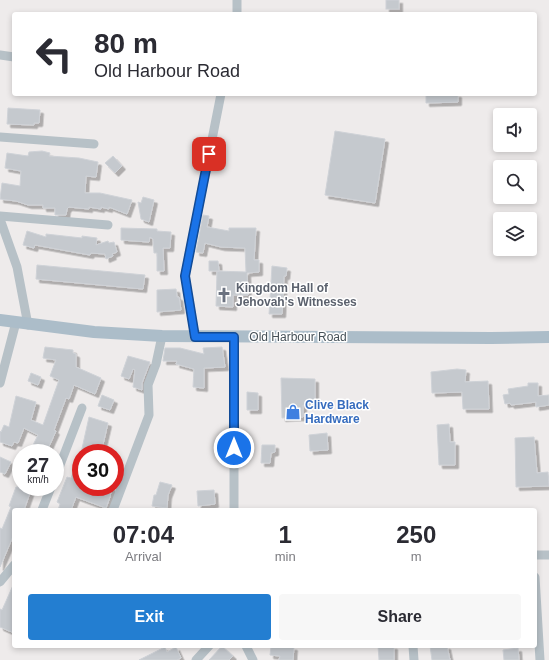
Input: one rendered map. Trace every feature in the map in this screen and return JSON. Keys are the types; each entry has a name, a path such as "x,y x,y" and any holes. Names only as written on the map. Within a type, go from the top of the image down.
{"main road":[{"name":"Old Harbour Road","path":"0,320 28,325 94,332 162,336 549,337"}],"street":[{"path":"237,0 237,12"},
{"path":"0,56 12,57"},
{"path":"195,337 185,276 221,96"},
{"path":"0,137 94,144"},
{"path":"0,216 108,225"},
{"path":"0,219 17,267 28,325"},
{"path":"0,383 16,322"},
{"path":"114,508 149,415 148,385 156,364 162,336"},
{"path":"234,337 234,508"},
{"path":"64,455 82,408"},
{"path":"43,508 47,496"},
{"path":"537,555 549,555"},
{"path":"0,582 12,567"},
{"path":"537,610 540,660"},
{"path":"196,660 207,648"},
{"path":"247,648 253,660"},
{"path":"412,648 414,660"}],"building":[{"path":"386,0 399,0 399,9 386,9"},
{"path":"426,96 458,96 458,102 426,103"},
{"path":"8,108 40,110 39,123 34,123 34,125 7,124"},
{"path":"335,131 385,139 375,203 325,195"},
{"path":"42,151 50,153 49,156 79,158 98,162 96,177 86,176 85,193 100,193 132,200 127,214 109,207 109,209 101,207 101,209 89,207 89,209 69,207 66,215 55,215 55,208 43,208 43,205 28,205 16,201 0,199 2,183 20,186 21,171 5,168 7,153 28,156 29,152"},
{"path":"113,156 122,166 115,173 105,163"},
{"path":"143,197 154,200 149,222 141,219 138,202 141,203"},
{"path":"203,215 209,216 207,227 229,231 229,228 256,228 254,260 259,260 259,272 247,273 248,295 233,295 233,307 216,306 217,271 246,272 245,248 221,247 205,243 203,253 196,252"},
{"path":"121,228 157,229 157,231 171,232 170,248 163,248 164,271 157,271 157,253 154,253 153,239 150,237 149,242 121,240"},
{"path":"27,231 46,237 46,234 97,238 96,245 108,241 109,243 114,242 117,252 112,254 113,256 106,259 105,254 91,253 90,255 35,245 34,248 23,245"},
{"path":"209,261 218,261 219,271 209,271"},
{"path":"37,265 145,275 143,289 36,279"},
{"path":"272,266 287,268 286,276 284,276 282,314 269,314"},
{"path":"176,289 181,310 157,312 157,290"},
{"path":"45,347 73,350 73,353 76,354 76,367 101,378 95,394 74,385 69,399 66,398 54,430 56,431 50,444 34,444 38,435 24,428 18,443 14,442 12,446 0,442 0,431 1,432 4,425 9,427 16,396 36,402 31,420 43,425 59,380 50,376 56,360 43,358"},
{"path":"222,347 225,367 204,368 204,388 193,387 194,369 176,364 177,361 163,361 165,348 180,348 204,354 203,348"},
{"path":"128,356 150,362 142,383 142,390 133,387 135,370 133,369 129,379 121,376"},
{"path":"457,369 466,370 465,382 488,381 489,409 463,409 462,392 432,393 431,372"},
{"path":"31,373 41,377 38,385 28,381"},
{"path":"281,378 315,379 315,406 303,405 303,417 282,418"},
{"path":"528,383 538,383 538,396 549,395 549,405 536,407 536,402 511,405 510,403 505,404 503,395 509,394 508,389 528,386"},
{"path":"247,392 258,393 258,410 247,410"},
{"path":"102,395 114,400 110,410 98,406"},
{"path":"89,417 108,423 103,444 83,444"},
{"path":"449,424 450,442 455,442 455,465 439,465 437,425"},
{"path":"327,433 328,450 310,451 309,435"},
{"path":"534,437 537,473 548,472 549,486 516,487 515,438"},
{"path":"262,445 275,445 275,452 271,453 270,463 261,463"},
{"path":"0,457 11,462 5,474 0,472"},
{"path":"72,476 72,496 110,496 106,508 76,497 72,508 59,508 60,504 57,502 59,496 64,496 64,484 67,477 71,478"},
{"path":"160,482 172,485 168,495 167,508 152,506 154,495 156,495"},
{"path":"214,490 215,504 198,506 197,491"},
{"path":"13,496 29,496 25,508 12,508 12,539 0,567 0,528 2,529 11,507 9,506"},
{"path":"12,588 12,632 0,627 0,609 2,610"},
{"path":"163,648 165,648 167,652 176,648 181,658 177,660 139,660"},
{"path":"220,648 224,648 233,656 229,660 209,660"},
{"path":"271,648 294,648 293,660 279,660 280,656 270,655"},
{"path":"378,648 394,648 394,660 379,660"},
{"path":"430,648 447,648 450,660 432,660"},
{"path":"518,648 519,660 504,660 503,650"}],"place":[{"name":"Kingdom Hall of Jehovah's Witnesses","path":"224,295"},
{"name":"Clive Black Hardware","path":"293,412"}],"route":[{"path":"209,154 185,276 195,337 234,337 234,448"}]}
